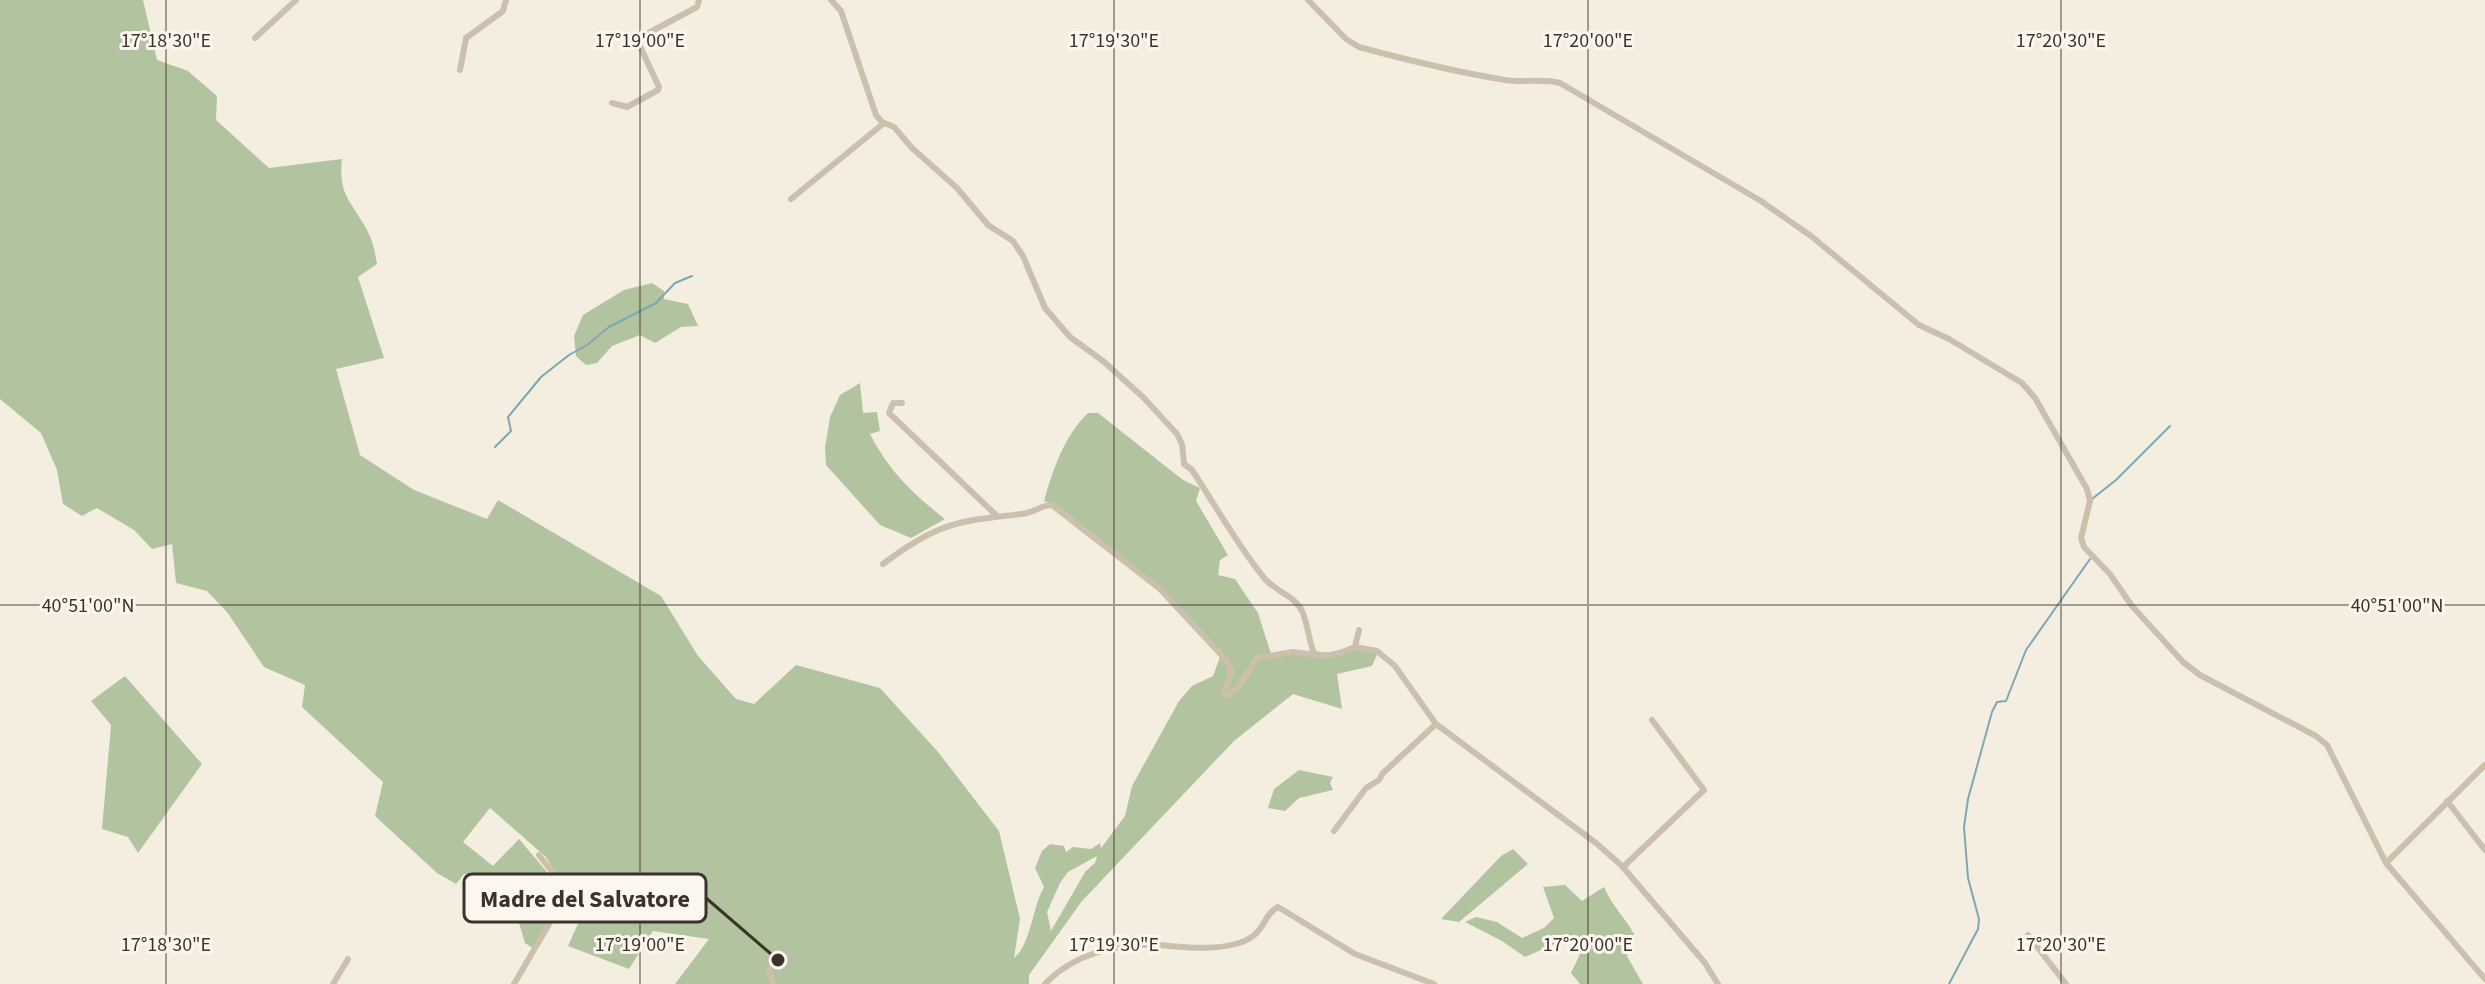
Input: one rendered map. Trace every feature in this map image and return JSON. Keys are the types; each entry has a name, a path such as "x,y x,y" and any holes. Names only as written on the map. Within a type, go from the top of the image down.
{"street":[{"path":"255,38 296,0"},
{"path":"460,70 466,38 503,11 506,0"},
{"path":"612,103 627,107 658,90 639,38 697,7 699,0"},
{"path":"831,0 841,11 876,115 894,127 912,148 957,188 988,225 1013,241 1023,256 1045,308 1053,318 1070,337 1103,361 1144,398 1177,434 1182,444 1184,464 1192,470 1266,581 1293,599 1301,609 1309,642 1318,655"},
{"path":"1308,0 1346,39 1359,47 1472,75 1517,82 1547,79 1560,83 1761,201 1811,236 1919,325 1949,339 2029,390 2087,489 2090,501 2081,538 2084,547 2110,574 2132,606 2192,669 2316,736 2327,745 2386,863 2483,974"},
{"path":"791,199 884,123"},
{"path":"902,403 893,403 889,413 997,516"},
{"path":"883,564 935,530 952,523 1026,514 1043,505 1059,509 1160,589 1226,660 1232,672 1224,691 1227,696 1238,688 1260,656 1293,652 1318,655 1340,653 1355,647 1376,650 1395,666 1436,724 1596,843 1623,867 1705,963 1718,984"},
{"path":"1355,647 1359,630"},
{"path":"1623,867 1704,790 1652,720"},
{"path":"1334,831 1366,788 1379,780 1436,724"},
{"path":"2386,863 2485,765"},
{"path":"2447,801 2485,850"},
{"path":"514,984 566,895 565,888 539,855"},
{"path":"1045,984 1074,961 1125,946 1185,948 1237,944 1254,937 1263,929 1272,911 1278,907 1355,954 1434,984"},
{"path":"2028,935 2066,984"},
{"path":"333,984 348,959"},
{"path":"769,969 773,984"}],"green space":[{"path":"0,0 143,0 157,60 188,71 217,96 216,120 269,168 342,159 344,191 368,232 375,251 377,264 358,277 384,358 336,369 360,455 414,490 487,519 498,500 661,596 698,656 736,699 754,704 796,665 880,688 938,752 999,831 1020,919 1014,958 1028,935 1044,887 1035,868 1042,851 1050,844 1064,846 1066,852 1073,847 1091,849 1100,843 1101,848 1125,816 1132,786 1179,701 1192,686 1213,676 1221,654 1162,588 1058,506 1044,501 1066,443 1088,413 1098,413 1183,480 1200,488 1196,501 1228,555 1220,560 1218,575 1235,579 1258,613 1271,654 1338,653 1357,647 1379,650 1372,666 1337,674 1342,709 1293,694 1234,741 1082,901 1029,975 1029,984 675,984 709,939 653,931 629,969 568,946 581,917 546,857 490,808 463,842 493,866 519,839 564,892 534,949 525,943 516,913 479,874 464,874 456,884 437,873 375,816 383,782 302,707 305,685 264,667 227,612 207,591 176,583 172,544 152,549 134,530 97,508 82,516 63,504 57,470 41,433 0,399","holes":["1097,856 1095,863 1085,872 1051,931 1047,912 1060,883 1068,872"]},
{"path":"652,283 664,291 664,299 688,304 698,326 681,327 655,343 640,335 612,346 597,363 586,365 576,356 574,336 583,315 624,290"},
{"path":"860,383 863,413 877,412 880,431 870,434 877,447 902,481 945,519 911,538 880,525 826,465 825,448 830,417 840,395"},
{"path":"125,676 202,764 138,853 128,837 102,829 111,725 91,701"},
{"path":"1299,770 1333,777 1330,783 1333,790 1299,798 1285,811 1268,808 1274,789"},
{"path":"1513,849 1528,864 1459,922 1441,919 1501,856"},
{"path":"1565,885 1582,901 1604,887 1634,934 1627,956 1643,984 1580,984 1571,973 1581,952 1570,937 1525,957 1465,922 1476,917 1497,922 1522,938 1544,928 1554,918 1543,887"}],"waterway":[{"path":"495,447 511,431 508,417 541,377 609,327 656,303 675,283 692,276"},
{"path":"2092,499 2116,480 2170,426"},
{"path":"1949,984 1978,929 1979,919 1968,878 1964,827 1968,799 1992,712 1997,702 2006,701 2026,650 2090,559"}],"place":[{"name":"Madre del Salvatore","path":"778,960"}]}
